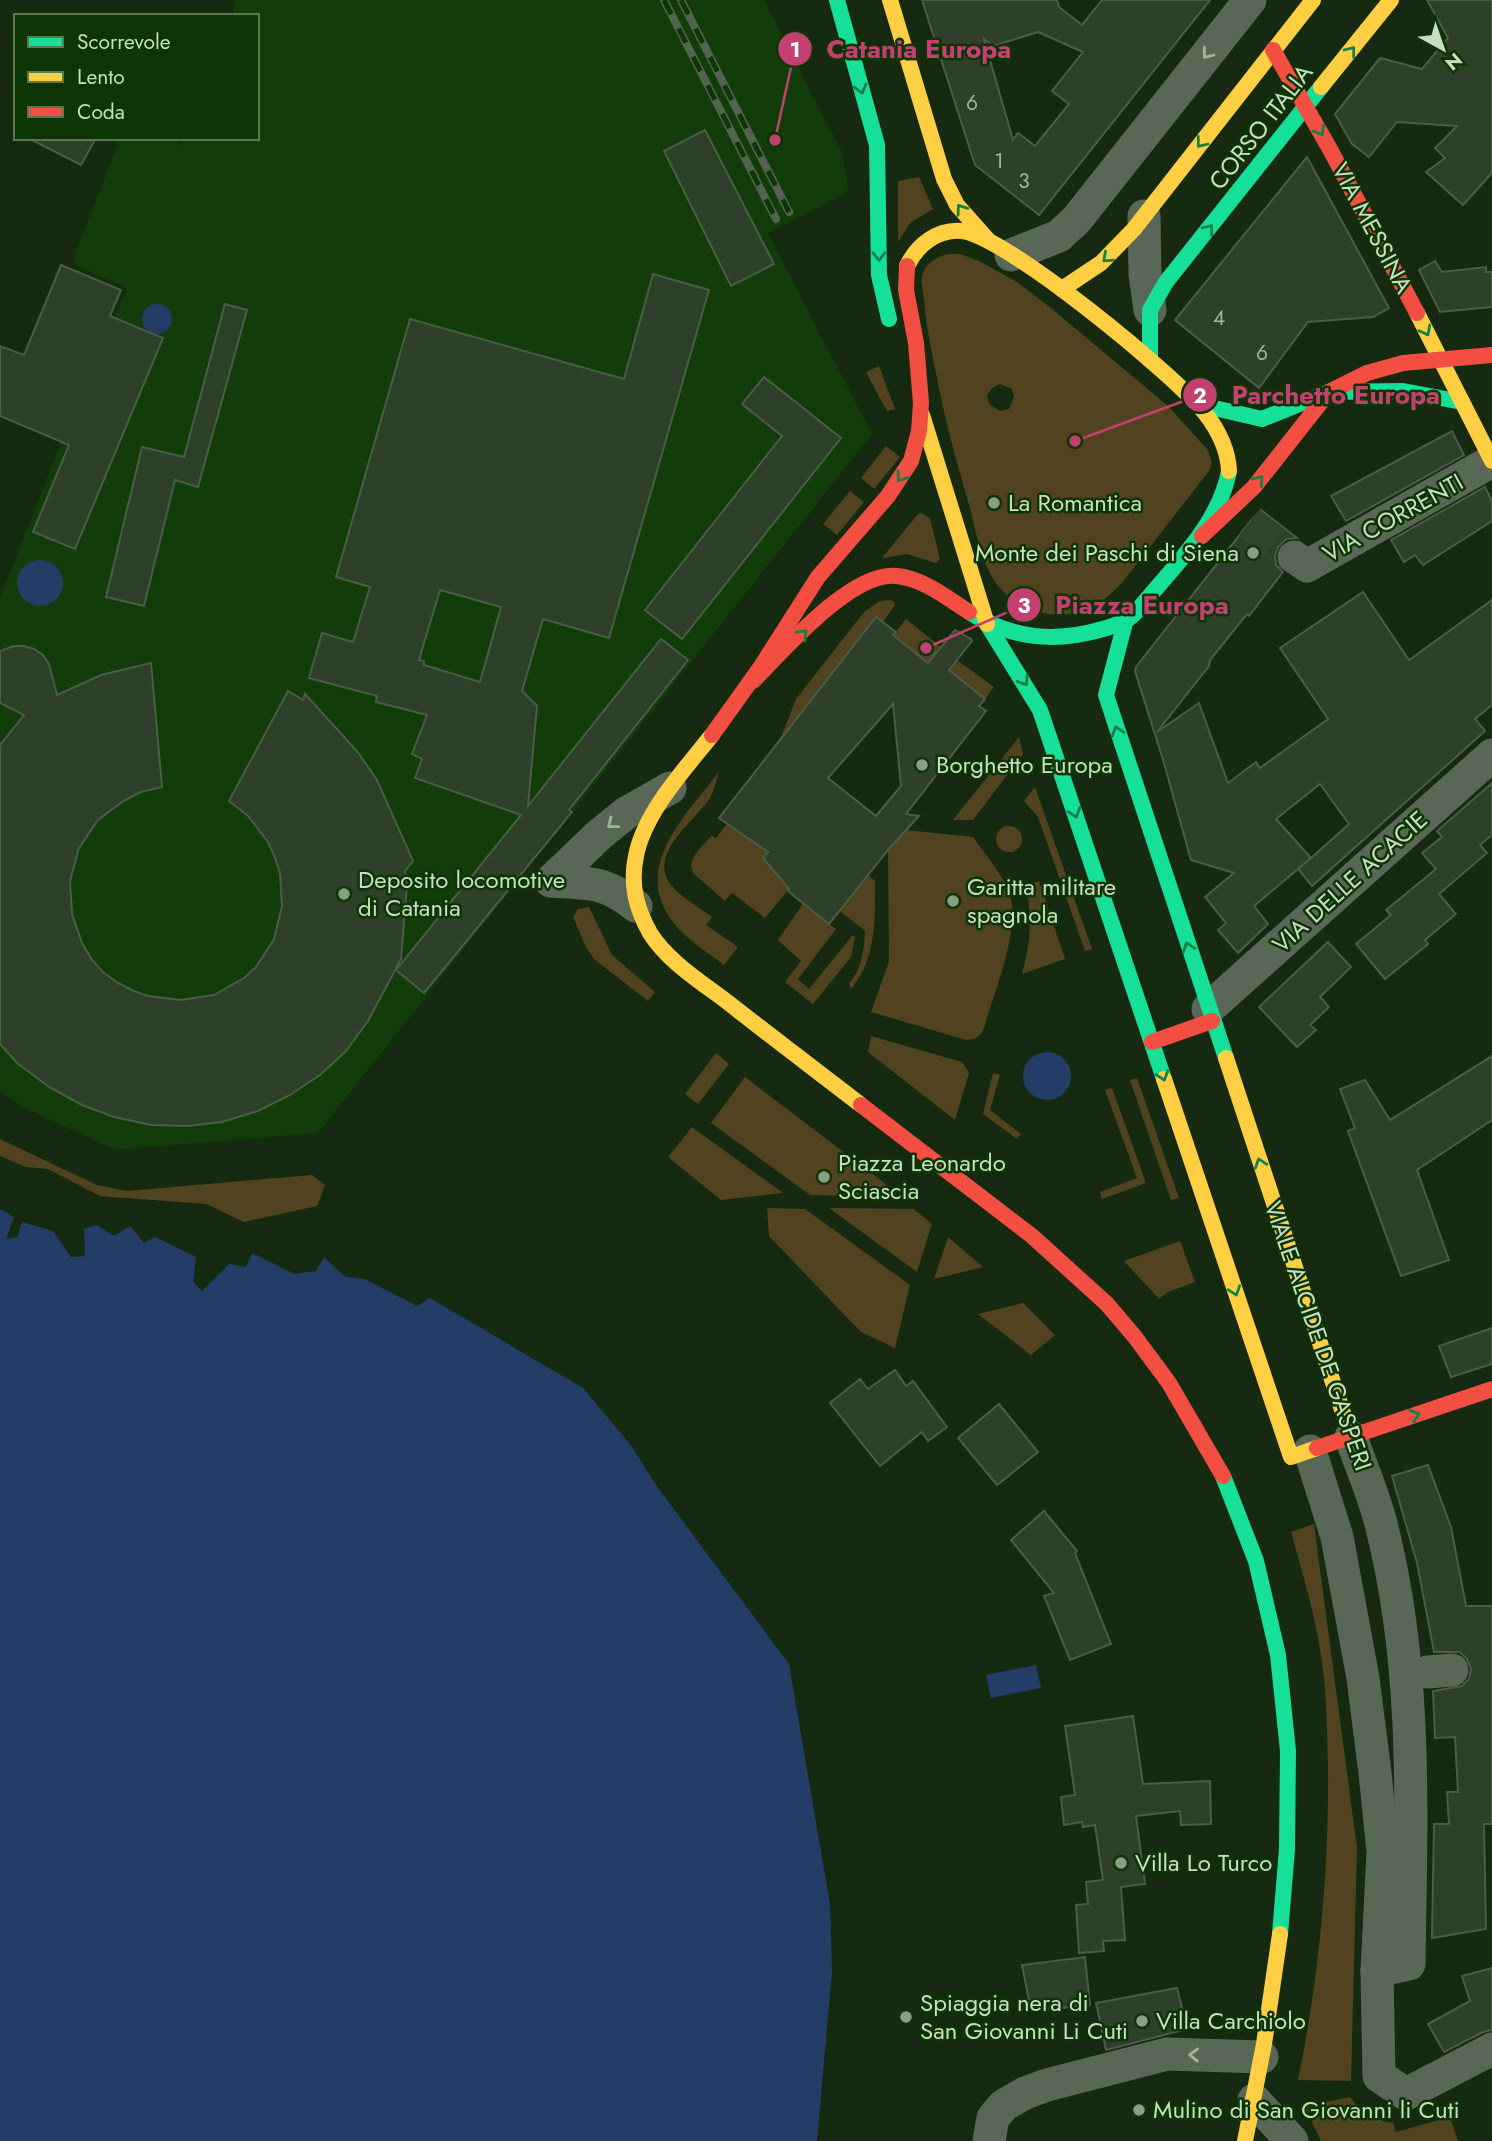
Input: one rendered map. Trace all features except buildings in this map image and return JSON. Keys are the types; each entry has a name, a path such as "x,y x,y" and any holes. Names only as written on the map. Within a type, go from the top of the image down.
{"main road":[{"path":"837,0 877,145 879,275 888,316 987,624"},
{"path":"890,0 941,172 957,205 1000,248"},
{"name":"CORSO ITALIA","path":"1062,289 1087,276 1119,248 1313,0"},
{"name":"CORSO ITALIA","path":"1150,310 1166,282 1391,0"},
{"name":"VIA MESSINA","path":"1273,50 1441,360 1492,461"},
{"path":"753,681 859,583 893,574 918,582 987,624 1015,634 1050,640 1125,623 1192,544 1223,495 1232,468 1224,440 1182,388 1062,289 1000,248 966,232 946,232 927,240 914,253 905,270 905,291 915,335 921,413 918,443 910,464 896,485 817,578 753,681 670,788 642,834 634,855 632,878 636,906 645,928 657,946 1040,1241 1098,1295 1147,1352 1195,1422 1213,1457 1233,1499 1254,1557 1275,1637 1286,1710 1289,1789 1285,1892 1274,1991 1245,2141"},
{"path":"1150,310 1150,360"},
{"path":"1197,404 1262,419 1301,401 1329,392 1367,373 1404,363 1492,355"},
{"path":"1329,392 1403,391 1462,402"},
{"path":"1192,544 1240,517 1254,487 1329,392"},
{"name":"VIALE ALCIDE DE GASPERI","path":"1125,623 1106,695 1351,1437"},
{"name":"VIALE ALCIDE DE GASPERI","path":"987,624 1034,699 1053,749 1152,1042 1301,1454"},
{"path":"1152,1042 1210,1015"},
{"path":"1301,1454 1492,1389"}],"street":[{"name":"VIA MESSINA","path":"1247,1 1273,50"},
{"path":"1000,248 1059,236 1077,219 1247,1"},
{"path":"1144,216 1145,274 1150,310"},
{"name":"VIA CORRENTI","path":"1294,557 1307,566 1492,461"},
{"name":"VIA DELLE ACACIE","path":"1210,1015 1492,755"},
{"path":"636,906 617,892 596,884 551,881 626,813 670,788"},
{"name":"VIALE ALCIDE DE GASPERI","path":"1351,1437 1382,1527 1402,1628 1406,1673 1411,1851 1409,1964 1377,1971"},
{"name":"VIALE ALCIDE DE GASPERI","path":"1301,1454 1337,1537 1363,1678 1375,1773 1383,1851 1377,1971 1378,2076 1406,2094 1492,2049"},
{"path":"989,2141 993,2118 1004,2105 1025,2092 1047,2085 1167,2054 1262,2057"},
{"path":"1254,2100 1292,2141"}],"shaded area":[{"path":"235,0 764,0 842,152 848,192 768,233 872,434 318,1133 111,1148 20,1106 0,1091 0,598 58,450 127,288 79,267 75,261 75,254 119,140 174,140 180,145 184,140 259,140 259,14 232,14"},
{"path":"919,177 933,209 910,223 898,242 898,181"},
{"path":"948,254 960,254 979,261 1017,282 1168,406 1208,450 1212,463 1209,471 1121,584 1100,603 1084,611 1056,615 1029,609 1005,594 986,566 947,422 926,322 923,272 935,259","holes":["1000,384 1012,389 1014,397 1009,409 1000,411 989,404 987,395 992,388"]},
{"path":"879,366 895,409 887,411 866,372"},
{"path":"886,446 900,457 874,489 861,478"},
{"path":"850,491 864,502 837,535 823,524"},
{"path":"918,514 930,518 940,559 936,563 907,554 882,558"},
{"path":"893,601 895,605 883,622 888,626 806,804 763,858 789,889 765,918 732,893 725,901 693,873 691,868 694,858 711,836 716,838 883,623 876,617 780,740 796,699 864,612 878,602"},
{"path":"906,619 941,647 925,667 880,652"},
{"path":"957,660 994,687 985,699 975,691 943,678"},
{"path":"1019,737 1023,754 973,820 953,820"},
{"path":"719,772 710,798 675,839 665,863 666,874 672,886 712,917 706,925 738,947 724,965 685,935 667,913 659,892 658,870 664,850 675,830"},
{"path":"1035,787 1092,949 1085,951 1038,817 1024,801"},
{"path":"1009,826 1018,830 1022,839 1018,848 1009,852 1000,848 996,839 1000,830"},
{"path":"906,830 973,837 1009,892 1012,923 1005,960 984,1028 975,1038 966,1040 871,1012 889,961 888,850"},
{"path":"868,875 875,881 873,937 866,964 851,989 849,983 860,965 865,931 840,911"},
{"path":"1039,881 1065,959 1022,974 1030,930 1026,885"},
{"path":"813,889 824,920 836,929 798,979 809,989 852,936 855,937 851,957 813,1004 785,982 801,961 778,940"},
{"path":"589,907 612,955 655,992 648,1001 594,959 586,947 573,917 578,909"},
{"path":"871,1036 962,1062 969,1073 955,1120 868,1052"},
{"path":"716,1053 729,1064 698,1104 685,1094"},
{"path":"993,1073 1000,1075 990,1110 1021,1134 1017,1139 983,1114"},
{"path":"745,1077 899,1197 810,1195 711,1123"},
{"path":"1137,1078 1179,1198 1171,1200 1130,1080"},
{"path":"1112,1088 1146,1183 1102,1199 1100,1192 1137,1178 1105,1090"},
{"path":"692,1127 783,1193 721,1200 668,1157"},
{"path":"0,1139 97,1185 127,1191 312,1175 325,1185 317,1206 244,1222 206,1204 100,1196 48,1169 26,1167 0,1156"},
{"path":"767,1208 805,1209 910,1285 895,1348 861,1332 769,1236"},
{"path":"829,1208 914,1209 932,1224 917,1272"},
{"path":"948,1237 983,1267 934,1279"},
{"path":"1180,1241 1195,1282 1168,1292 1159,1299 1124,1261"},
{"path":"1023,1303 1055,1335 1031,1355 978,1314"},
{"path":"1314,1524 1357,1848 1351,2081 1298,2080 1312,2003 1321,1925 1327,1847 1328,1768 1327,1715 1319,1646 1291,1532"},
{"path":"1350,2097 1368,2115 1393,2123 1396,2132 1450,2117 1458,2141 1321,2141 1301,2107"}],"water":[{"path":"157,304 168,308 172,319 168,330 157,334 146,330 142,319 146,308"},
{"path":"40,560 56,567 63,583 56,599 40,606 24,599 17,583 24,567"},
{"path":"1047,1052 1064,1059 1071,1076 1064,1093 1047,1100 1030,1093 1023,1076 1030,1059"},
{"path":"0,1209 14,1217 6,1239 17,1237 22,1222 53,1231 71,1257 85,1256 84,1229 97,1225 114,1236 130,1226 144,1243 155,1237 196,1257 193,1282 202,1291 229,1264 246,1267 252,1253 294,1274 316,1271 324,1257 345,1277 365,1279 417,1306 430,1298 583,1388 630,1444 656,1485 789,1664 830,1904 832,1971 817,2141 0,2141"},
{"path":"1036,1665 1041,1688 991,1698 986,1675"}],"tunnel":[{"path":"1249,523 1294,557"}],"railway":[{"path":"664,0 776,219"},
{"path":"681,0 789,212"}],"traffic: fast":[{"path":"837,0 877,145 879,275 889,319"},
{"path":"1150,360 1150,310 1166,282 1321,87"},
{"path":"1197,404 1262,419 1329,392 1403,391 1462,402"},
{"path":"969,612 1001,628 1051,637 1085,633 1125,621 1136,612 1204,529 1224,491 1229,471"},
{"path":"1125,623 1106,695 1226,1058"},
{"path":"987,624 1040,710 1164,1079"},
{"path":"1223,1476 1256,1561 1278,1655 1288,1751 1287,1849 1280,1934"}],"traffic: slow":[{"path":"890,0 944,179 957,205 989,241"},
{"path":"1062,289 1101,263 1134,229 1313,0"},
{"path":"1321,87 1391,0"},
{"path":"907,266 922,245 936,236 953,231 962,231 984,239 1014,256 1127,340 1188,394 1218,433 1225,448 1229,471"},
{"path":"1417,313 1492,461"},
{"path":"922,415 987,624"},
{"path":"712,735 656,808 640,840 634,876 641,914 657,944 676,963 861,1105"},
{"path":"1226,1058 1351,1437"},
{"path":"1164,1079 1291,1457 1317,1448"},
{"path":"1245,2141 1264,2044 1280,1934"}],"traffic: jam":[{"path":"1273,50 1331,151 1417,313"},
{"path":"712,735 760,668 818,577 888,496 911,461 919,431 921,403 916,343 906,290 907,266"},
{"path":"1202,536 1254,487 1329,392 1367,373 1403,363 1492,355"},
{"path":"753,681 819,615 860,586 879,578 897,576 917,581 969,612"},
{"path":"1152,1042 1212,1021"},
{"path":"861,1105 1032,1236 1107,1304 1169,1383 1223,1476"},
{"path":"1317,1448 1492,1389"}],"place":[{"name":"Catania Europa","path":"775,140"},
{"name":"Parchetto Europa","path":"1075,441"},
{"name":"La Romantica","path":"994,503"},
{"name":"Monte dei Paschi di Siena","path":"1253,553"},
{"name":"Piazza Europa","path":"926,648"},
{"name":"Borghetto Europa","path":"922,765"},
{"name":"Deposito locomotive di Catania","path":"344,894"},
{"name":"Garitta militare spagnola","path":"953,901"},
{"name":"Piazza Leonardo Sciascia","path":"824,1177"},
{"name":"Villa Lo Turco","path":"1121,1863"},
{"name":"Spiaggia nera di San Giovanni Li Cuti","path":"906,2017"},
{"name":"Villa Carchiolo","path":"1142,2021"},
{"name":"Mulino di San Giovanni li Cuti","path":"1139,2110"}]}
